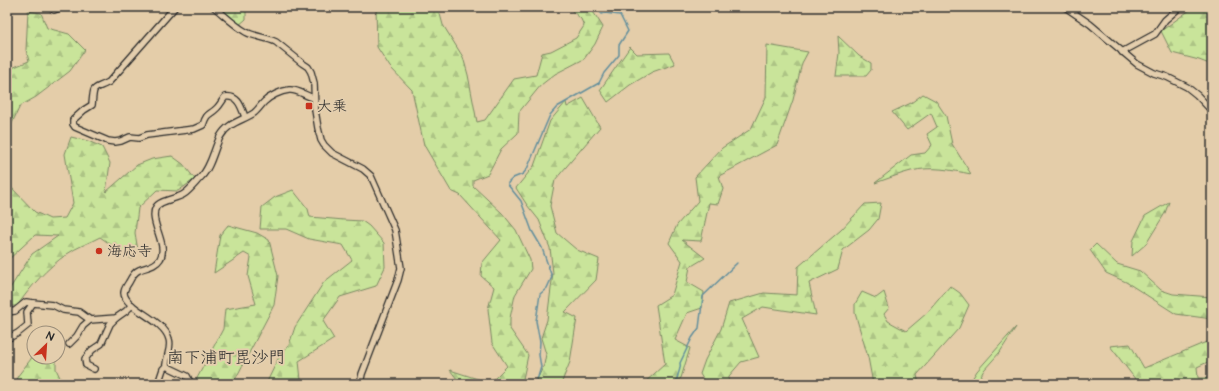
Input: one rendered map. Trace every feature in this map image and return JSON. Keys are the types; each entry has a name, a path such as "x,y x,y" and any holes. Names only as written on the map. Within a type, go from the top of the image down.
{"street":[{"path":"50,7 54,10 62,7"},
{"path":"175,7 109,82 95,88 92,105 84,110 74,120 73,124 75,127 108,141 115,142 130,137 139,138 147,135 194,129 203,125 204,119 219,107 225,97 230,96 235,98 240,103 245,117"},
{"path":"214,7 246,32 254,36 270,39 276,42 304,64 311,72 313,78 318,128 321,140 327,149 363,169 371,176 395,230 401,268 398,280 362,374 360,384"},
{"path":"1065,7 1090,24 1122,52 1144,68 1187,87 1212,111"},
{"path":"1122,52 1155,34 1165,20 1180,7"},
{"path":"158,384 163,369 166,366 170,340 160,325 132,305 124,294 126,285 137,271 154,265 160,260 162,246 157,232 155,214 156,207 160,203 184,194 202,176 208,167 221,136 232,124 257,110 268,98 288,90 295,90 314,98"},
{"path":"7,312 15,311 26,302 33,304 53,305 63,310 79,312 90,320"},
{"path":"7,338 18,333 28,325 27,312 33,304"},
{"path":"94,368 86,365 85,359 92,350 101,344 110,324 132,305"},
{"path":"68,344 77,336 83,326 90,320 116,318"},
{"path":"166,366 187,376 191,384"}],"green space":[{"path":"214,7 246,7 246,19 238,26"},
{"path":"376,7 438,7 443,25 463,57 477,122 485,120 514,79 536,75 542,53 551,51 576,38 584,26 581,19 568,7 590,7 603,27 595,44 584,59 555,74 541,85 519,112 518,133 501,149 488,174 473,180 473,186 502,213 516,230 530,260 531,269 515,295 510,318 510,329 528,355 523,379 517,384 454,384 457,379 450,370 490,383 507,366 492,343 488,309 494,287 481,276 482,263 501,240 460,195 451,191 424,145 412,90 390,67 377,47"},
{"path":"1194,7 1212,7 1212,65 1172,53 1161,31"},
{"path":"28,11 41,13 47,28 69,34 85,50 70,71 36,97 20,106 7,134 7,70 29,61 26,50"},
{"path":"838,36 859,56 871,63 871,70 866,76 836,76 839,53"},
{"path":"767,45 808,52 802,63 793,100 777,145 719,176 723,189 718,204 709,203 701,241 682,240 705,258 690,267 687,282 704,292 702,308 687,313 675,340 690,348 681,378 673,384 643,384 665,364 656,305 672,295 682,261 669,243 677,225 698,201 695,177 722,148 751,129 766,97"},
{"path":"630,47 637,54 669,53 675,64 652,72 630,85 608,102 600,90"},
{"path":"923,94 936,101 946,116 952,144 971,174 948,170 926,169 906,172 875,183 911,155 925,153 932,145 927,134 937,127 931,113 907,130 892,112 911,103"},
{"path":"583,98 600,127 555,180 550,206 557,233 577,250 599,259 596,280 565,312 577,318 570,362 561,384 535,384 544,365 546,354 541,338 547,320 553,273 550,248 539,220 516,188 534,166 550,121 566,102 567,107"},
{"path":"71,137 88,141 102,147 110,163 106,192 137,165 152,159 172,156 183,164 195,179 178,191 157,190 138,208 135,233 138,251 132,259 100,237 67,254 40,278 17,306 7,306 7,293 32,254 58,236 35,235 7,261 7,177 10,186 35,212 50,219 65,218 73,203 65,154"},
{"path":"293,190 308,209 310,217 362,221 369,226 384,243 385,267 376,286 340,297 323,321 334,339 299,361 301,380 295,384 266,384 280,355 289,345 295,327 324,282 352,260 343,245 309,239 286,229 260,229 262,207 275,197"},
{"path":"1169,202 1165,213 1146,244 1132,256 1133,241 1145,216"},
{"path":"881,203 878,219 869,230 843,250 838,269 809,283 816,315 763,307 742,319 759,357 741,362 729,376 729,384 706,384 700,374 705,360 721,329 729,303 764,293 797,295 798,267 841,230 865,204"},
{"path":"228,225 257,233 269,240 278,276 274,305 236,378 222,384 194,384 223,329 225,309 256,304 248,276 251,257 244,253 214,273 220,235"},
{"path":"1096,244 1117,264 1140,271 1161,290 1173,294 1212,297 1212,319 1176,314 1126,282 1106,273 1090,250"},
{"path":"950,286 960,293 969,305 959,328 917,375 919,384 873,384 868,357 855,313 855,304 862,292 876,298 884,292 889,308 884,314 888,321 906,331 927,313"},
{"path":"1016,327 1000,352 984,370 976,384 969,384 977,371"},
{"path":"1212,341 1212,360 1197,367 1198,378 1212,378 1212,384 1139,384 1110,346 1130,344 1144,368"},
{"path":"26,365 56,365 56,369 63,384 19,384 17,377"}],"waterway":[{"path":"534,384 541,367 539,355 540,342 536,321 540,294 547,288 552,277 542,248 532,231 521,201 508,183 513,178 523,174 527,169 550,115 557,107 599,83 604,73 619,55 619,45 628,31 620,15 602,14 594,7"},
{"path":"677,384 680,363 692,338 699,328 703,296 737,263"}],"place":[{"name":"大乗","path":"309,106"},
{"name":"海応寺","path":"99,251"}],"district":[{"name":"南下浦町毘沙門","path":"226,358"}]}
